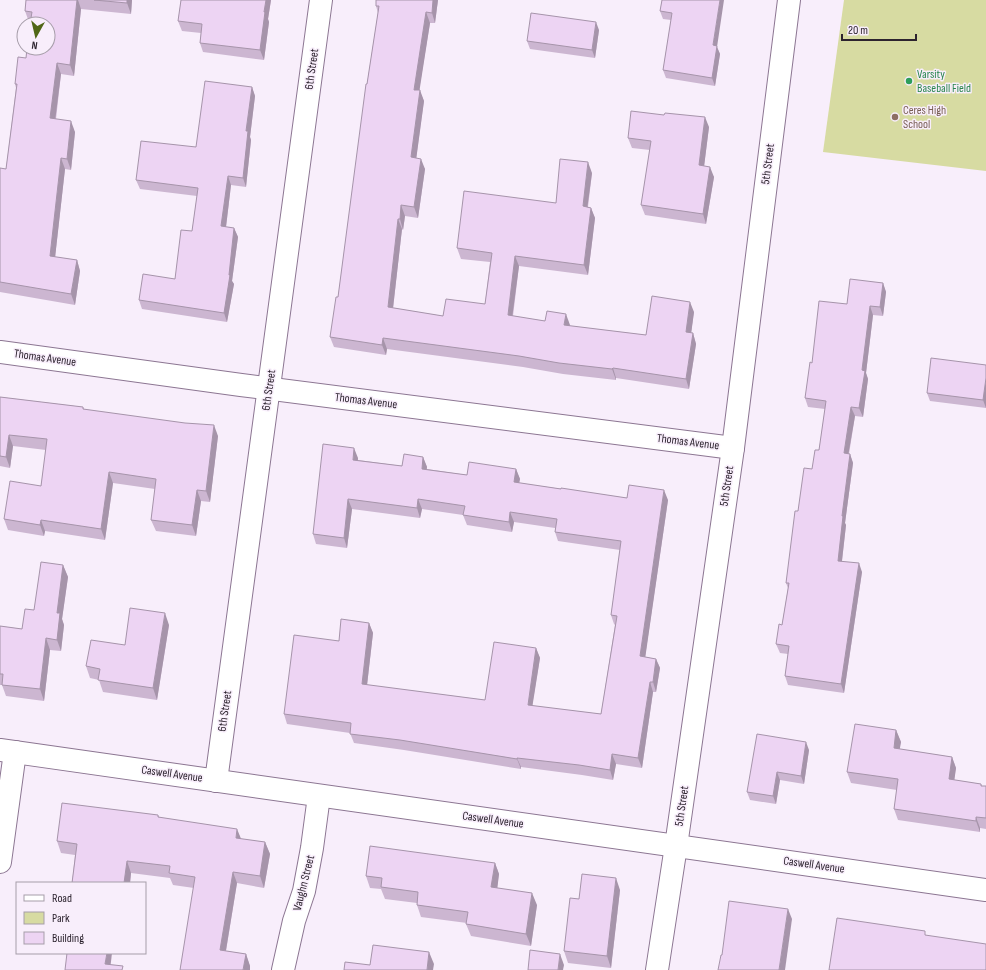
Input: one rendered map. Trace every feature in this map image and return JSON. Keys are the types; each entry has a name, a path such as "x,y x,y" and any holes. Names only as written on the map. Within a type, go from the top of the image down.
{"street":[{"name":"6th Street","path":"216,781 321,0"},
{"name":"5th Street","path":"657,970 733,448 789,0"},
{"name":"Thomas Avenue","path":"0,352 269,389 733,448"},
{"name":"Caswell Avenue","path":"7,751 986,890"},
{"path":"0,862 7,751"},
{"name":"Vaughn Street","path":"283,970 294,921 304,891 320,796"}],"green space":[{"name":"Varsity Baseball Field","path":"844,0 986,0 986,171 823,152"}],"building":[{"path":"26,0 77,0 70,65 57,63 50,118 71,121 67,159 61,158 50,256 77,260 71,294 0,282 0,168 6,169 17,84 15,84 18,57 26,58 26,56 56,56 56,16 31,16 32,12 25,11"},
{"path":"94,0 127,0 127,3"},
{"path":"181,0 266,0 260,50 200,43 202,24 178,21"},
{"path":"376,0 433,0 432,13 426,12 414,90 420,90 411,157 421,159 414,207 401,205 400,219 398,219 388,307 443,316 446,299 485,304 492,253 457,248 464,191 556,203 560,159 588,162 583,206 591,208 584,265 515,256 508,315 545,321 547,311 566,314 564,325 646,335 652,296 690,302 686,332 693,333 686,379 383,338 382,345 330,337 336,297 338,297 366,84 379,6 376,6"},
{"path":"662,0 720,0 713,45 717,46 712,78 663,70 672,13 660,11"},
{"path":"531,13 596,22 592,50 527,41"},
{"path":"205,81 252,87 246,131 248,131 243,178 228,176 221,226 234,228 230,275 224,313 139,300 143,274 175,279 181,230 192,231 198,188 136,180 141,141 196,147"},
{"path":"631,111 664,115 665,113 705,117 699,165 710,167 703,214 641,205 651,141 628,138"},
{"path":"850,279 883,283 880,307 870,306 862,370 865,371 859,408 851,407 844,453 850,454 838,561 859,563 841,684 785,676 789,646 776,644 779,624 782,625 789,583 786,583 795,511 798,511 804,468 812,469 815,450 819,450 826,401 805,398 810,362 812,363 819,301 847,304"},
{"path":"931,358 986,365 983,400 927,393"},
{"path":"0,397 83,407 83,409 185,423 214,425 206,491 197,490 192,525 151,520 156,479 109,472 101,529 41,520 40,525 4,519 10,481 41,486 47,439 9,435 6,457 0,456"},
{"path":"323,444 354,448 353,460 402,466 404,454 423,457 422,469 467,475 469,462 516,469 514,482 627,498 629,485 664,490 640,656 656,659 653,682 650,682 638,758 612,754 610,770 579,765 517,759 400,740 350,734 351,723 284,714 294,635 339,641 341,619 369,623 362,684 485,700 494,642 536,648 528,705 601,714 617,616 611,615 621,541 555,532 557,519 510,512 509,522 463,515 465,506 418,499 417,508 348,499 344,538 313,534"},
{"path":"41,562 63,565 57,613 60,613 57,640 46,638 40,689 2,685 3,674 0,674 0,626 22,629 25,609 34,610"},
{"path":"130,608 165,613 153,688 98,680 100,669 86,666 91,640 125,645"},
{"path":"855,724 896,730 894,748 952,757 949,779 986,786 986,818 976,817 976,821 894,809 898,779 847,772"},
{"path":"757,734 806,742 801,776 777,772 773,796 747,792"},
{"path":"62,803 158,815 158,817 237,829 236,838 265,842 260,876 233,872 220,950 246,954 243,970 180,970 195,877 169,873 170,866 127,861 124,882 72,882 77,844 57,841"},
{"path":"370,846 495,863 491,887 532,893 526,934 466,924 468,912 417,905 418,892 381,887 382,878 366,876"},
{"path":"582,874 616,878 607,956 564,951 570,898 579,899"},
{"path":"729,901 788,909 779,970 718,970 722,955"},
{"path":"837,918 925,931 925,935 986,944 986,970 829,970"},
{"path":"373,945 429,952 427,970 344,970 345,962 370,965"},
{"path":"530,950 560,954 558,970 528,970"},
{"path":"67,954 107,954 105,964 123,966 122,970 65,970"}],"place":[{"name":"Varsity Baseball Field","path":"909,81"},
{"name":"Ceres High School","path":"895,117"}]}
